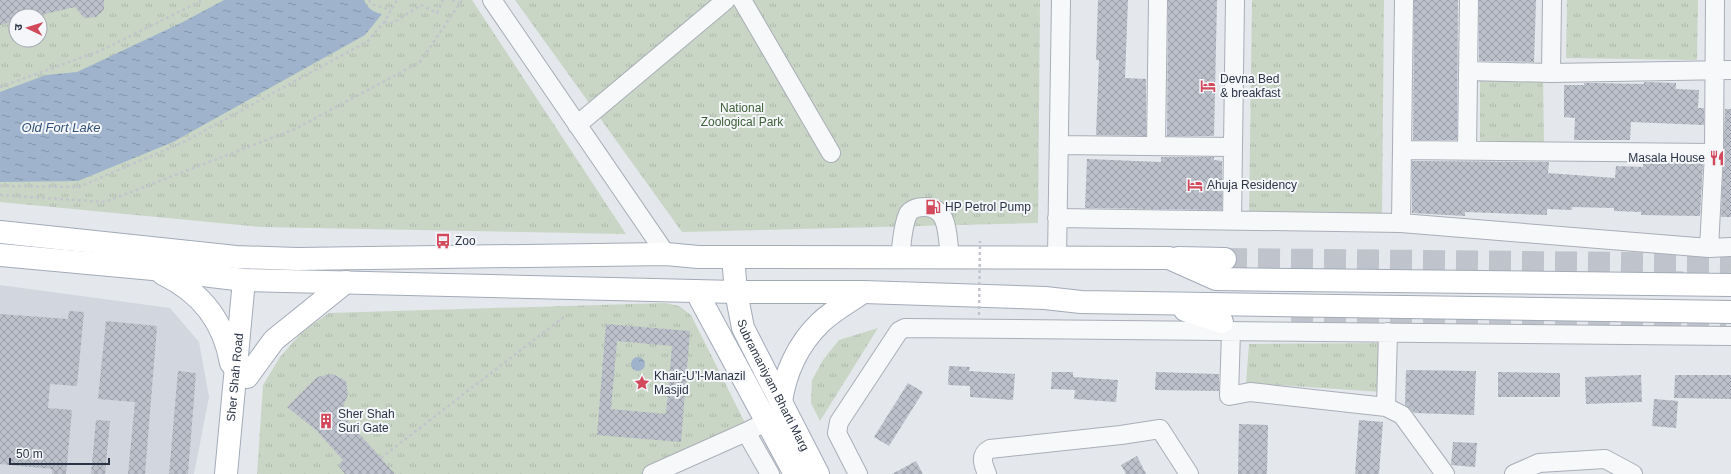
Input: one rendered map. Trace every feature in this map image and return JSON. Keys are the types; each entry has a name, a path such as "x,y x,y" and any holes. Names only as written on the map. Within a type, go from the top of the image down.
{"main road":[{"path":"0,232 236,257 297,259 666,254 698,257 1057,257 1225,259"},
{"path":"0,255 153,269 251,280 736,292 863,292 1045,298 1082,302 1164,304 1731,312"},
{"path":"696,291 698,257"},
{"name":"Subramaniyam Bharti Marg","path":"733,257 736,292 743,328 778,412 795,474"},
{"path":"1169,258 1216,279 1731,285"},
{"path":"153,269 192,291 208,306 220,325 240,383"},
{"name":"Sher Shah Road","path":"226,474 240,383 251,280"},
{"path":"240,383 274,340 346,282"},
{"name":"Subramaniyam Bharti Marg","path":"696,291 818,474"},
{"path":"778,412 785,378 806,339 820,322 863,292"},
{"path":"1164,304 1226,327"},
{"name":"Sher Shah Road","path":"238,474 240,383"}],"street":[{"path":"578,125 726,0"},
{"path":"742,0 831,153"},
{"path":"1057,257 1061,0"},
{"path":"1156,146 1158,0"},
{"path":"1232,220 1235,0"},
{"path":"1401,222 1404,0"},
{"path":"1467,150 1469,0"},
{"path":"1550,73 1552,0"},
{"path":"1709,248 1714,153 1722,70 1715,0"},
{"path":"501,4 578,125 666,254"},
{"path":"1468,71 1550,73 1722,70"},
{"path":"1059,145 1233,147"},
{"path":"1402,150 1714,153"},
{"path":"900,257 908,214 914,208 922,207 937,209 943,215 950,257"},
{"path":"1057,218 1401,222 1709,248 1731,247"},
{"path":"1226,327 1229,396 1250,392 1386,407 1402,415 1445,474"},
{"path":"858,474 837,433 837,427 843,415 902,328 1226,327 1388,332 1731,336"},
{"path":"1386,407 1388,332"},
{"path":"652,474 746,432 778,412"},
{"path":"987,474 982,463 983,456 990,449 1121,435 1160,429 1189,474"},
{"path":"746,432 770,474"},
{"path":"1514,474 1539,463 1605,459 1633,474"}],"path":[{"path":"0,87 100,51 204,0"},
{"path":"369,0 371,4 391,10"},
{"path":"0,186 79,187 184,142 368,41 384,22 398,0"},
{"path":"384,22 393,23 421,5 437,13 443,0"},
{"path":"452,0 459,4"},
{"path":"0,194 105,202 295,129 420,62 462,0"},
{"path":"978,315 980,241"},
{"path":"381,458 565,316"}],"shaded area":[{"path":"0,285 170,308 199,342 209,397 194,474 0,474"}],"green space":[{"path":"0,0 472,0 626,234 260,227 0,202"},
{"name":"National Zoological Park","path":"515,0 1040,0 1038,223 682,232"},
{"path":"1252,0 1384,0 1382,215 1249,214"},
{"path":"1567,0 1698,0 1697,60 1566,58"},
{"path":"1480,77 1543,77 1544,148 1480,148"},
{"path":"665,303 679,306 691,315 745,423 643,474 257,474 263,385 280,357 303,331 329,313"},
{"path":"878,328 820,421 811,403 812,380 823,360 839,340"},
{"path":"1383,343 1382,392 1246,383 1249,344"}],"water":[{"name":"Old Fort Lake","path":"224,0 364,0 371,10 382,14 365,35 173,142 78,181 0,182 0,92 46,75 77,72 183,22"},
{"path":"635,357 641,357 645,361 645,367 641,371 635,371 631,367 631,361"}],"building":[{"path":"0,0 104,0 104,10 96,17 84,18 75,7 48,13 48,8 8,8 8,23 0,25"},
{"path":"1098,0 1128,0 1125,78 1146,79 1146,136 1096,135 1099,60 1096,60"},
{"path":"1168,0 1217,0 1214,136 1167,136"},
{"path":"1414,0 1458,0 1457,140 1413,140"},
{"path":"1479,0 1536,0 1534,62 1479,61"},
{"path":"1644,82 1676,83 1676,89 1699,90 1698,108 1704,108 1704,125 1631,122 1630,140 1574,140 1575,118 1564,117 1564,85 1584,85 1584,83 1644,84"},
{"path":"1725,109 1731,109 1731,217 1721,217"},
{"path":"1161,157 1214,157 1214,160 1222,161 1222,210 1085,208 1087,159 1161,162"},
{"path":"1412,161 1549,162 1548,173 1615,178 1616,166 1643,167 1643,163 1703,163 1700,216 1641,215 1641,212 1614,211 1614,208 1572,207 1572,210 1547,209 1547,215 1465,212 1465,216 1412,213"},
{"path":"69,311 84,312 77,386 50,384 48,408 72,410 66,474 52,474 52,469 0,464 0,314 68,319"},
{"path":"106,321 157,326 145,474 128,474 135,402 98,399"},
{"path":"606,324 690,331 681,442 597,435","holes":["617,341 672,346 666,414 611,409"]},
{"path":"949,366 970,367 969,371 1015,374 1013,400 970,397 970,386 948,385"},
{"path":"1406,370 1476,371 1474,415 1414,413 1405,405"},
{"path":"178,371 196,373 188,474 169,474"},
{"path":"1052,372 1073,372 1073,377 1118,380 1116,402 1074,399 1075,390 1051,389"},
{"path":"1156,372 1219,374 1219,391 1155,390"},
{"path":"1498,372 1560,373 1560,397 1498,397"},
{"name":"Sher Shah Suri Gate","path":"333,374 346,381 348,395 340,412 395,474 345,474 338,465 343,460 316,430 287,407 317,377"},
{"path":"1641,375 1642,402 1586,404 1585,377"},
{"path":"1675,375 1731,375 1731,399 1674,398"},
{"path":"908,383 923,392 889,446 874,437"},
{"path":"1654,399 1678,401 1676,428 1652,426"},
{"path":"96,420 110,421 105,474 91,474"},
{"path":"1359,420 1383,422 1379,474 1355,474"},
{"path":"1239,424 1268,425 1267,474 1238,474"},
{"path":"1453,442 1477,443 1475,467 1451,465"},
{"path":"1137,456 1146,474 1126,474 1121,465"},
{"path":"916,461 923,474 892,474"}],"tunnel":[{"path":"1225,259 1731,264"},
{"path":"1670,326 1673,265"},
{"path":"1291,323 1649,325 1726,328"}],"place":[{"name":"Devna Bed & breakfast","path":"1208,86"},
{"name":"Masala House","path":"1717,158"},
{"name":"Ahuja Residency","path":"1195,185"},
{"name":"HP Petrol Pump","path":"933,207"},
{"name":"Zoo","path":"443,241"},
{"name":"Khair-U’l-Manazil Masjid","path":"642,383"},
{"name":"Sher Shah Suri Gate","path":"326,421"}]}
